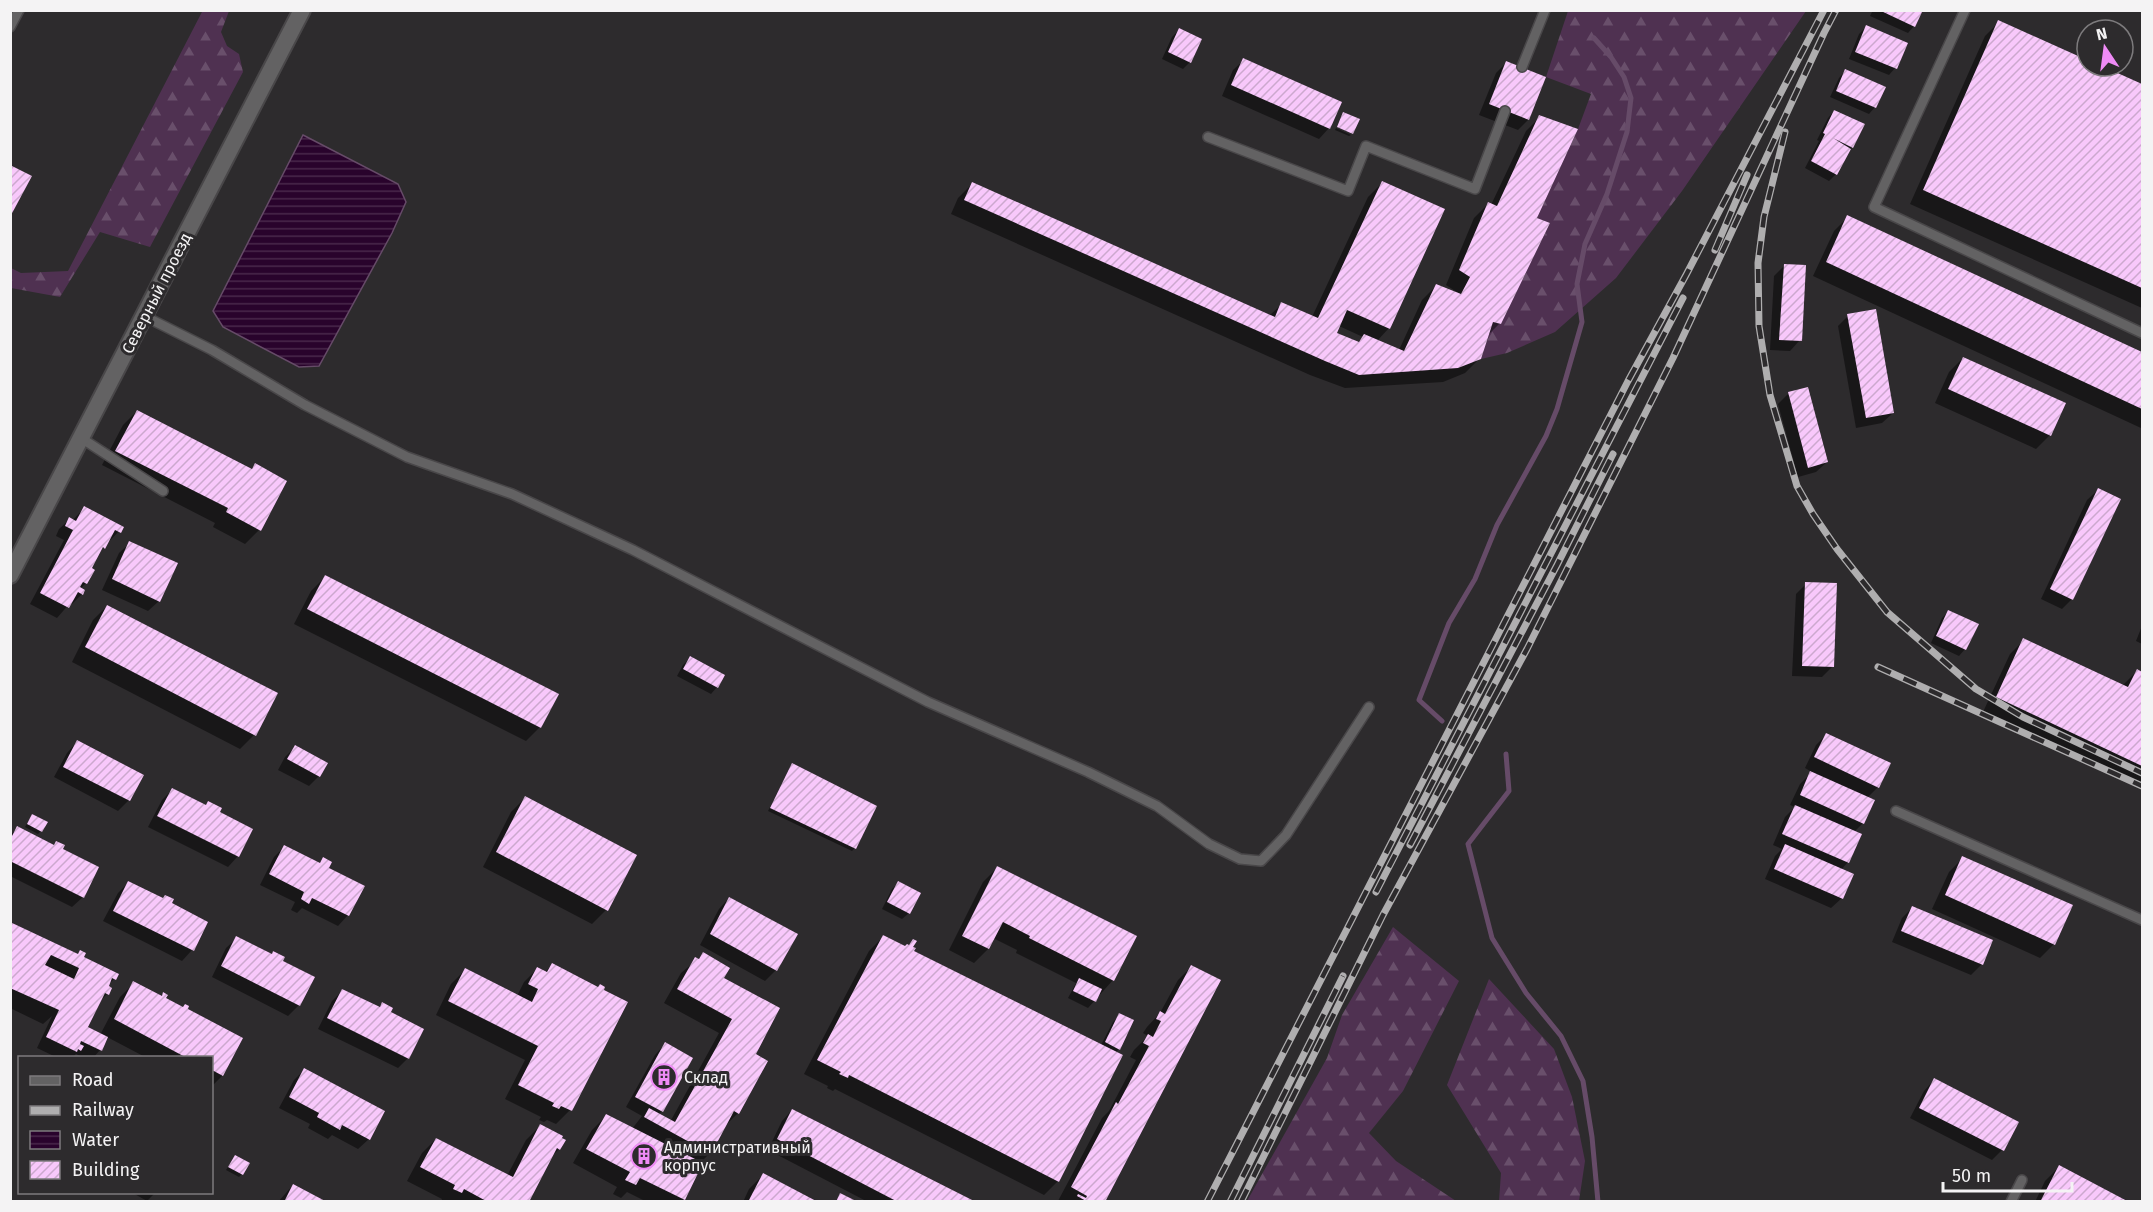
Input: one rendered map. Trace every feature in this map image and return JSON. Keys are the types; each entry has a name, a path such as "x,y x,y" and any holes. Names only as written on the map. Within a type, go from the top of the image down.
{"street":[{"name":"Северный проезд","path":"10,575 302,10"}],"lane":[{"path":"10,27 19,10"},
{"path":"1522,68 1545,10"},
{"path":"1965,10 1874,207 2142,333"},
{"path":"1209,137 1348,191 1366,146 1475,189 1505,111"},
{"path":"144,316 212,350 305,405 407,457 512,495 633,550 928,702 1088,772 1157,806 1209,844 1240,859 1261,861 1286,835 1369,707"},
{"path":"81,438 163,491"},
{"path":"1896,811 2142,920"},
{"path":"2011,1202 2022,1180"}],"green space":[{"path":"203,10 229,11 221,32 227,46 239,54 243,72 150,247 100,232 60,297 11,288 11,268 21,273 68,271"},
{"path":"1568,11 1806,11 1682,191 1616,278 1555,332 1507,353 1481,359 1493,322 1501,324 1550,223 1537,218 1578,129 1591,94 1546,77"},
{"path":"1393,927 1459,981 1403,1091 1369,1133 1396,1161 1456,1201 1247,1201 1327,1058 1342,1015"},
{"path":"1489,979 1554,1049 1572,1097 1585,1161 1579,1201 1499,1201 1501,1173 1447,1085"}],"water":[{"path":"303,135 398,184 406,202 392,233 319,366 299,367 223,327 213,311"}],"building":[{"path":"1879,10 1923,10 1915,27"},
{"path":"1998,20 2075,55 2075,78 2129,78 2142,84 2142,288 1923,190"},
{"path":"1866,25 1908,43 1897,69 1855,52"},
{"path":"1179,28 1202,39 1191,63 1168,52"},
{"path":"1243,58 1342,102 1330,129 1231,85"},
{"path":"1506,61 1546,77 1529,120 1489,104"},
{"path":"1845,69 1886,87 1876,108 1836,91"},
{"path":"1834,110 1865,124 1853,148 1833,138 1851,149 1837,175 1811,161"},
{"path":"1343,112 1360,119 1353,134 1337,127"},
{"path":"1539,115 1578,129 1537,218 1550,223 1501,324 1493,322 1481,359 1458,368 1359,375 964,200 972,182 1275,317 1281,302 1318,318 1382,181 1445,209 1390,329 1347,310 1337,333 1359,342 1364,334 1404,351 1436,284 1461,294 1470,277 1459,270 1488,202 1497,206"},
{"path":"10,165 32,176 10,217"},
{"path":"1847,215 2142,352 2142,409 1826,262"},
{"path":"1784,264 1806,265 1802,341 1779,340"},
{"path":"1876,309 1894,413 1866,418 1847,314"},
{"path":"1963,357 2066,403 2051,436 1948,389"},
{"path":"1808,387 1828,462 1808,468 1788,392"},
{"path":"137,410 252,469 255,463 287,481 261,531 226,512 228,508 115,451"},
{"path":"2098,488 2121,499 2073,600 2050,589"},
{"path":"84,506 124,527 121,533 115,530 105,549 103,547 87,584 83,582 80,587 85,590 83,595 78,592 69,608 40,593 73,530 65,526 69,517 76,521"},
{"path":"129,541 178,563 160,602 112,579"},
{"path":"325,575 559,694 541,728 307,609"},
{"path":"1805,582 1837,583 1834,667 1802,666"},
{"path":"107,605 278,693 256,736 85,647"},
{"path":"1948,610 1979,624 1966,650 1936,636"},
{"path":"2023,638 2128,687 2137,669 2142,672 2142,766 1996,697"},
{"path":"690,656 725,675 718,688 683,669"},
{"path":"1826,733 1891,763 1879,788 1814,757"},
{"path":"77,740 144,775 130,801 63,767"},
{"path":"295,745 328,763 320,777 287,759"},
{"path":"792,763 877,806 856,849 770,808"},
{"path":"1810,771 1875,800 1864,824 1800,795"},
{"path":"172,788 206,805 208,801 222,808 220,812 253,829 239,857 157,816"},
{"path":"525,796 637,855 608,911 496,852"},
{"path":"1795,805 1862,834 1849,863 1782,834"},
{"path":"32,814 48,822 42,832 27,824"},
{"path":"17,826 54,845 56,841 65,845 63,849 99,867 84,898 10,861 10,840"},
{"path":"1785,844 1854,874 1843,899 1774,869"},
{"path":"284,845 320,863 323,857 332,862 329,868 365,886 349,916 312,898 309,904 301,899 304,892 269,874"},
{"path":"1962,856 2073,905 2055,945 1945,895"},
{"path":"997,866 1137,936 1114,981 1029,938 1030,936 1003,922 989,949 962,936"},
{"path":"128,881 163,898 165,895 174,899 172,903 208,922 194,951 113,911"},
{"path":"898,881 921,893 910,914 887,902"},
{"path":"729,897 798,934 777,971 710,934"},
{"path":"1912,906 1993,940 1983,965 1901,931"},
{"path":"10,922 78,954 80,950 86,953 84,957 119,974 116,980 112,978 109,995 105,993 88,1027 108,1037 102,1051 81,1041 80,1044 84,1046 81,1051 78,1049 77,1052 46,1037 59,1010 10,988","holes":["51,955 79,968 74,979 45,965"]},
{"path":"883,935 905,946 909,945 913,939 917,941 913,947 916,948 914,951 1123,1055 1059,1182 849,1075 848,1078 839,1074 841,1072 817,1060"},
{"path":"236,936 272,954 273,951 285,957 283,961 315,977 300,1006 221,966"},
{"path":"703,952 730,968 724,978 780,1008 756,1054 768,1061 739,1114 734,1111 711,1154 644,1117 649,1108 675,1122 732,1019 677,989 695,957 699,959"},
{"path":"552,963 598,987 600,984 605,987 604,990 628,1002 572,1111 561,1106 559,1109 552,1106 554,1103 518,1085 538,1046 448,1001 465,968 532,1002 538,989 528,984 537,967 547,972"},
{"path":"1191,965 1221,980 1105,1202 1088,1202 1077,1196 1078,1194 1086,1198 1087,1196 1071,1187 1149,1046 1143,1043 1148,1034 1153,1037 1161,1021 1156,1019 1160,1011 1165,1014"},
{"path":"1079,978 1102,989 1096,1002 1073,991"},
{"path":"133,981 162,996 163,992 168,995 166,998 183,1007 185,1004 189,1006 188,1009 243,1038 223,1076 213,1071 213,1056 183,1056 114,1019"},
{"path":"342,989 380,1007 382,1002 393,1008 391,1012 424,1029 409,1059 327,1018"},
{"path":"1119,1013 1134,1020 1120,1050 1105,1042"},
{"name":"Склад","path":"665,1042 693,1058 663,1112 635,1097"},
{"path":"304,1068 385,1111 370,1140 342,1125 340,1130 317,1117 319,1113 289,1097"},
{"path":"1934,1078 2019,1122 2004,1151 1919,1108"},
{"path":"792,1109 976,1202 898,1202 777,1139"},
{"name":"Административный корпус","path":"606,1114 703,1163 685,1200 640,1178 636,1185 625,1180 630,1172 586,1149"},
{"path":"540,1124 563,1136 562,1138 566,1140 560,1150 557,1148 529,1202 488,1202 464,1189 462,1193 453,1189 455,1185 420,1167 436,1138 513,1177"},
{"path":"235,1155 250,1163 243,1175 228,1167"},
{"path":"2059,1165 2129,1202 2040,1202"},
{"path":"763,1173 818,1202 748,1202"},
{"path":"293,1184 327,1202 284,1202"},
{"path":"840,1193 858,1202 836,1202"}],"waterway":[{"path":"1442,721 1419,700 1449,623 1475,579 1497,525 1546,436 1557,409 1582,322 1577,284 1585,244 1607,194 1627,132 1631,98 1624,77 1611,57 1594,38"},
{"path":"1506,754 1509,791 1468,844 1492,938 1526,993 1561,1036 1583,1081 1592,1137 1598,1202"}],"railway":[{"path":"1207,1202 1628,381 1824,10"},
{"path":"1241,1202 1383,915 1527,649 1673,358 1836,10"},
{"path":"1785,132 1764,217 1758,263 1759,326 1770,395 1797,486 1837,549 1887,612 1976,689 2023,717 2142,773"},
{"path":"1715,250 1747,175"},
{"path":"1376,892 1683,298"},
{"path":"1410,845 1613,454"},
{"path":"1878,667 2142,786"},
{"path":"1230,1202 1343,976"}],"place":[{"name":"Склад","path":"664,1077"},
{"name":"Административный корпус","path":"644,1156"}]}
